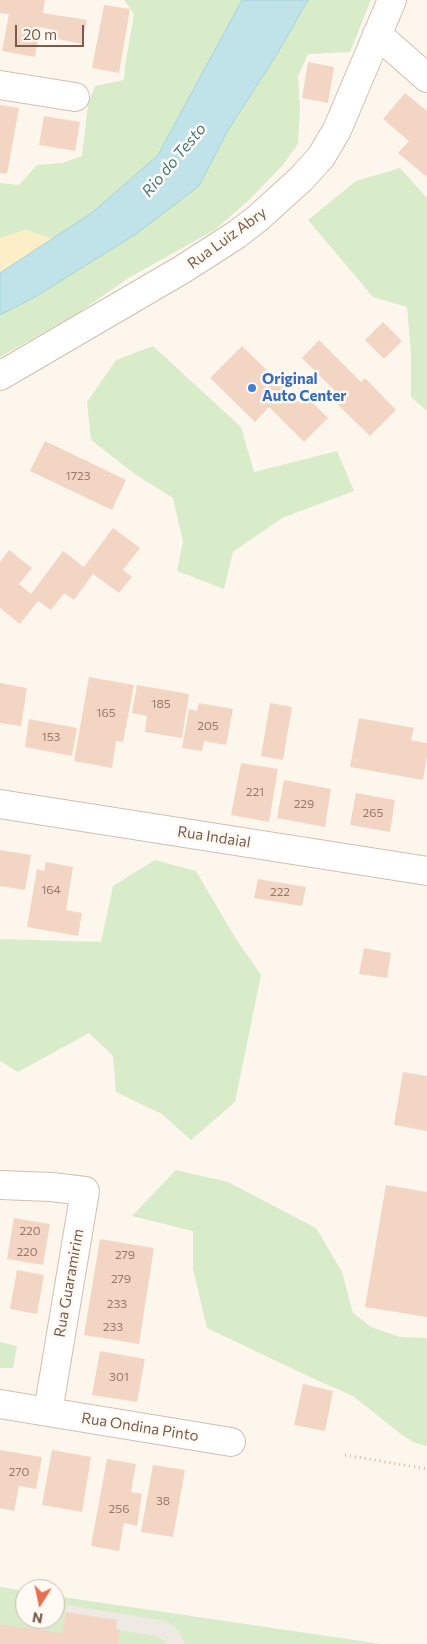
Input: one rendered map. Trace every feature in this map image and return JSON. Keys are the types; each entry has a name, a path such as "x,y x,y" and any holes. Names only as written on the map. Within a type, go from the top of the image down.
{"street":[{"name":"Rua Luiz Abry","path":"0,376 183,269 236,235 301,179 321,157 338,130 392,0"},
{"path":"377,34 427,78"},
{"path":"0,85 75,97"},
{"name":"Rua Indaial","path":"0,804 427,872"},
{"name":"Rua Guaramirim","path":"0,1185 85,1191 48,1412"},
{"path":"0,1404 48,1412"},
{"name":"Rua Ondina Pinto","path":"48,1412 232,1442"}],"path":[{"path":"345,1455 427,1468"}],"shaded area":[{"path":"0,1587 15,1589 15,1629 65,1629 65,1597 381,1644 0,1644"}],"green space":[{"path":"124,0 242,0 158,155 93,212 53,239 26,230 0,238 0,183 19,185 37,165 62,163 82,156 88,104 95,86 124,80 134,14"},
{"path":"308,0 371,0 350,52 308,54 298,76 300,107 298,144 282,166 249,200 216,229 127,279 74,316 0,357 0,315 35,297 199,186 227,132 277,54"},
{"path":"400,168 427,198 427,411 411,397 411,353 407,307 373,297 308,220 356,181"},
{"path":"153,346 241,427 254,472 337,451 354,491 282,518 233,552 224,589 177,571 183,542 173,498 136,475 91,440 87,402 116,360"},
{"path":"155,860 196,871 236,939 261,975 235,1102 191,1140 162,1114 116,1092 113,1056 89,1033 18,1072 0,1061 0,939 101,942 113,886"},
{"path":"176,1170 228,1182 316,1228 342,1272 353,1313 371,1327 400,1337 427,1338 427,1446 415,1443 402,1435 353,1396 207,1328 193,1269 193,1231 132,1216"},
{"path":"0,1342 17,1346 13,1368 0,1368"},
{"path":"0,1587 15,1589 15,1626 0,1624"},
{"path":"65,1597 381,1644 185,1644 179,1631 167,1621 67,1605 65,1616"},
{"path":"34,1629 63,1629 62,1633"},
{"path":"120,1630 155,1636 164,1640 166,1644 118,1644"}],"sand":[{"path":"26,230 53,239 0,273 0,238"}],"water":[{"name":"Rio do Testo","path":"242,0 308,0 277,54 227,132 199,186 136,234 35,297 0,315 0,273 93,212 158,155"}],"building":[{"path":"0,0 45,0 43,13 87,20 82,44 53,38 54,30 40,27 35,57 2,51 9,14 0,13"},
{"path":"104,5 130,9 119,73 92,68"},
{"path":"308,62 334,67 328,103 302,98"},
{"path":"405,93 427,111 427,177 398,153 409,141 383,119"},
{"path":"0,105 19,108 7,174 0,173"},
{"path":"44,116 80,122 75,151 39,145"},
{"path":"383,322 402,341 384,359 365,340"},
{"path":"319,340 361,382 365,378 396,410 370,436 338,405 344,400 302,358"},
{"name":"Original Auto Center","path":"242,346 301,404 308,398 328,418 304,442 269,407 255,422 210,378"},
{"path":"45,441 126,480 112,510 30,471"},
{"path":"113,528 140,548 123,570 132,577 119,593 93,574 74,600 64,593 51,610 38,601 20,624 0,608 0,562 9,550 32,568 19,584 31,594 63,551 84,567"},
{"path":"89,677 134,685 123,742 116,741 112,768 74,761"},
{"path":"0,683 27,688 21,726 0,723"},
{"path":"137,685 189,694 182,738 145,732 147,716 132,713"},
{"path":"199,703 233,709 226,745 204,741 202,751 182,748 189,709 197,711"},
{"path":"270,703 292,707 283,760 261,756"},
{"path":"359,718 414,728 411,740 427,743 423,780 350,767"},
{"path":"29,719 77,728 72,756 25,747"},
{"path":"241,763 278,769 269,822 231,815"},
{"path":"284,780 331,789 325,827 277,818"},
{"path":"356,793 395,800 390,832 350,825"},
{"path":"0,850 31,855 25,890 0,886"},
{"path":"46,862 73,867 66,910 82,913 78,936 27,927 37,869 44,871"},
{"path":"258,879 306,887 302,906 254,898"},
{"path":"364,948 391,953 387,978 359,974"},
{"path":"403,1072 427,1076 427,1131 394,1125"},
{"path":"386,1185 427,1192 427,1317 365,1307"},
{"path":"14,1218 50,1224 43,1265 7,1259"},
{"path":"100,1239 154,1248 139,1344 84,1335"},
{"path":"17,1270 44,1275 37,1314 10,1309"},
{"path":"100,1351 145,1359 137,1402 92,1395"},
{"path":"303,1384 333,1391 325,1431 294,1425"},
{"path":"0,1450 42,1457 36,1489 19,1486 14,1511 0,1508"},
{"path":"52,1450 91,1457 82,1512 42,1505"},
{"path":"107,1459 136,1464 131,1492 142,1494 137,1526 124,1523 119,1551 91,1546"},
{"path":"153,1465 185,1470 173,1537 141,1532"},
{"path":"66,1612 117,1620 116,1629 120,1630 118,1644 0,1644 0,1624 15,1626 15,1629 34,1629 62,1633 63,1629 65,1629"}],"place":[{"name":"Original Auto Center","path":"252,388"}]}
